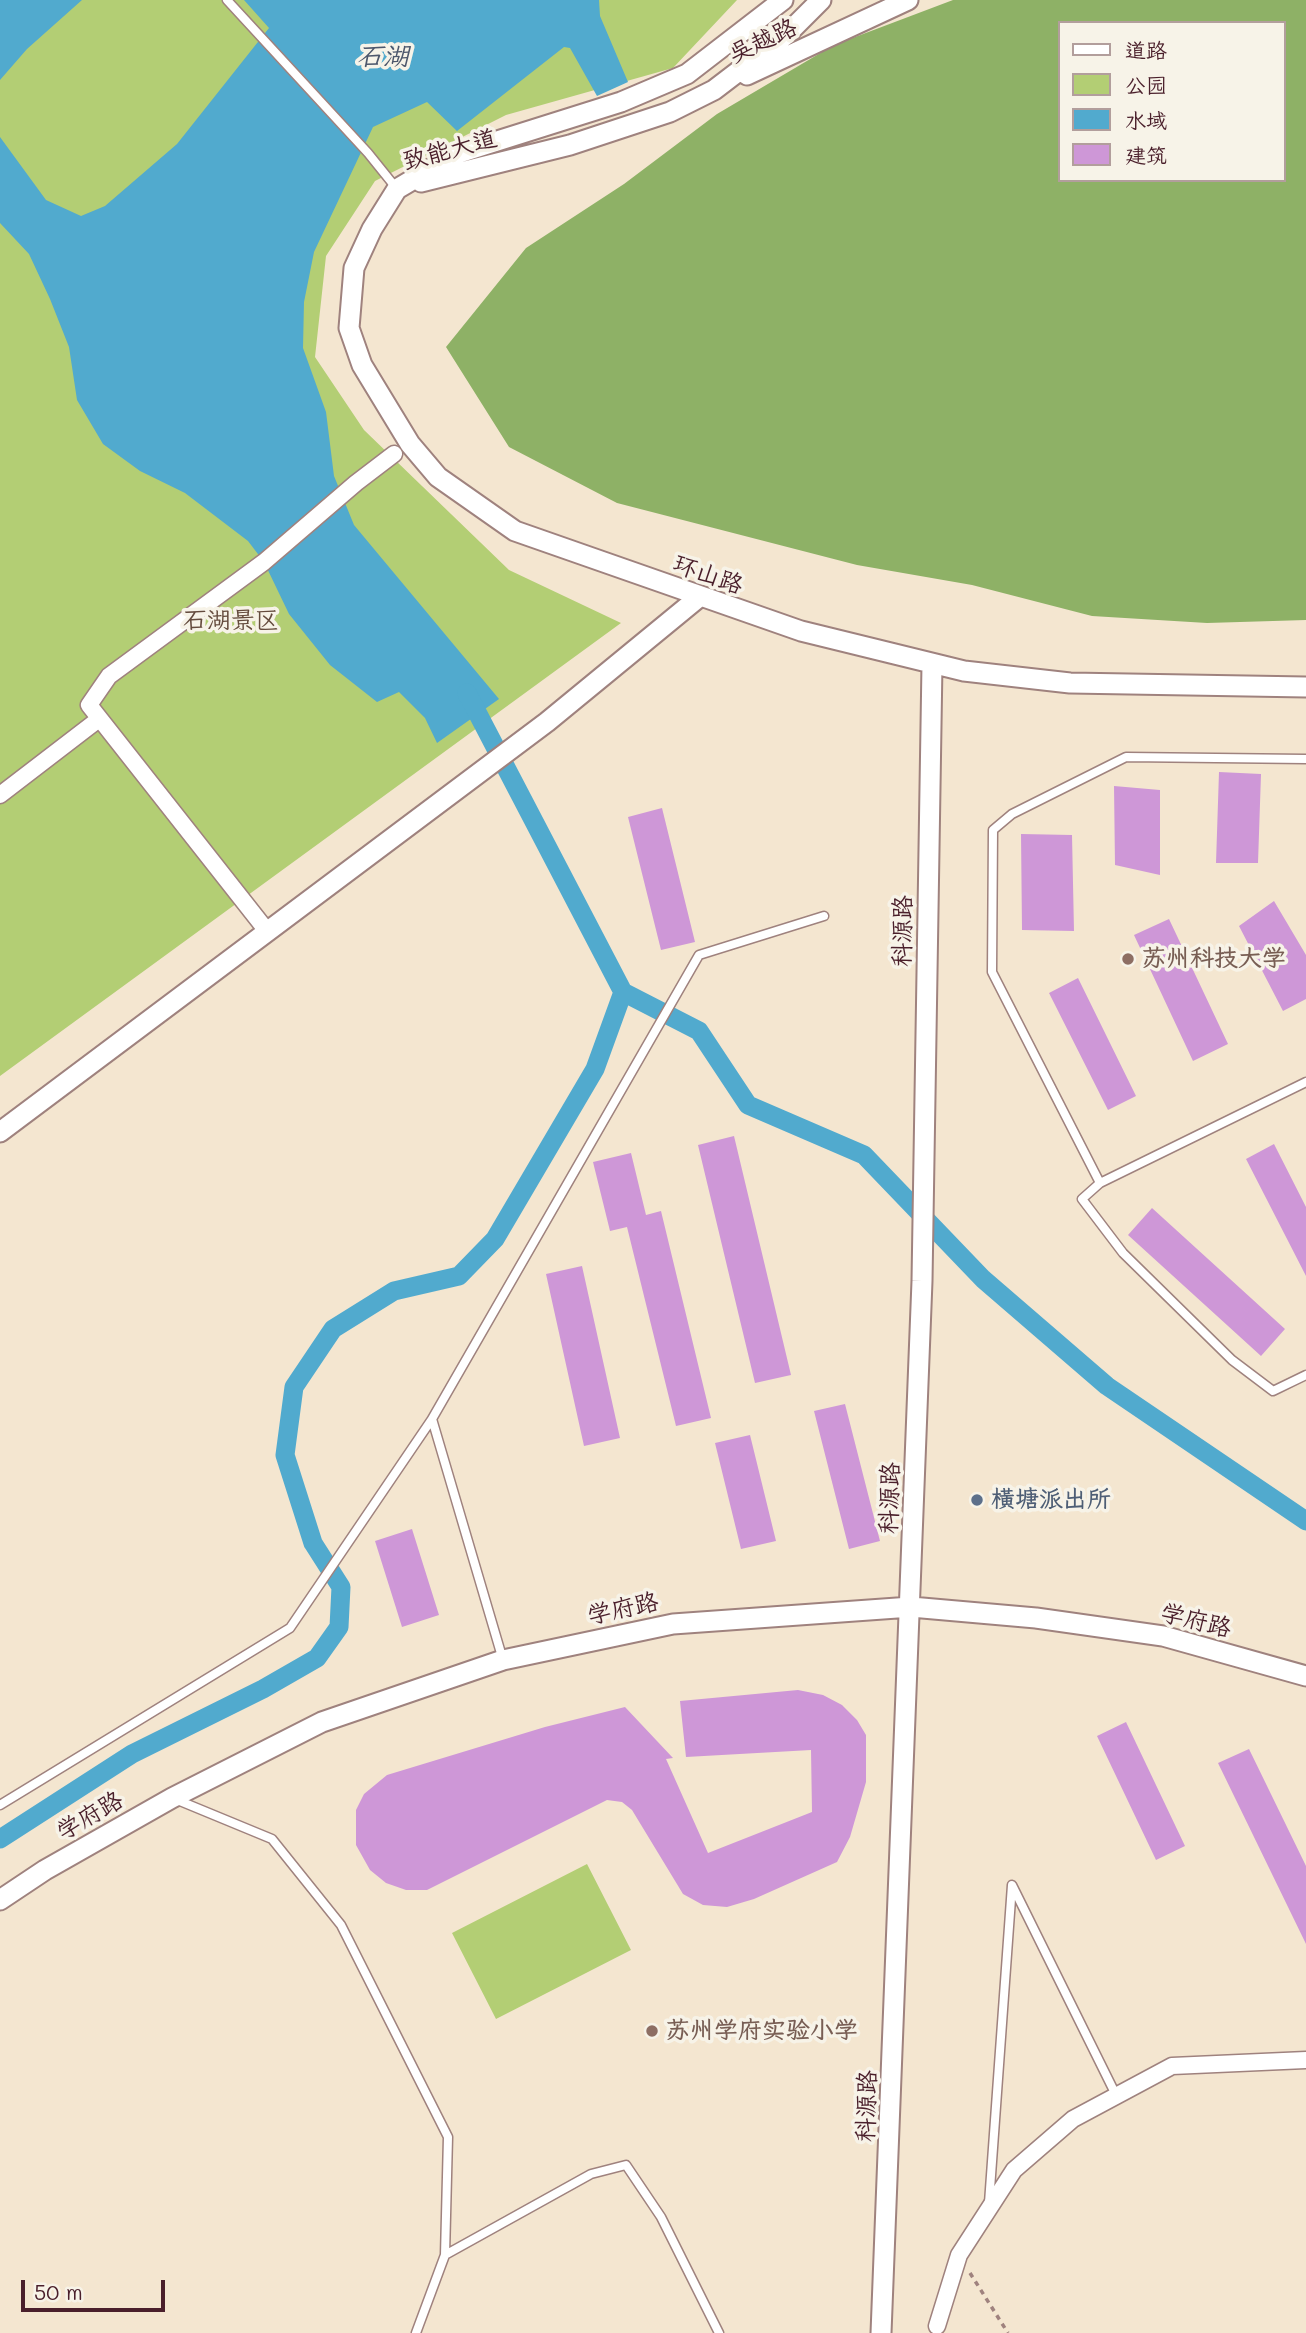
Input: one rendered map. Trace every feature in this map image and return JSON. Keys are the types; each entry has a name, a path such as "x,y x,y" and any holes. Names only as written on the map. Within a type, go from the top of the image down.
{"street":[{"name":"致能大道","path":"397,189 456,154 621,103 687,74 783,0"},
{"name":"致能大道","path":"397,189 570,145 670,112 714,90 786,35 821,0"},
{"name":"吴越路","path":"714,90 908,0"},
{"name":"环山路","path":"397,189 372,229 354,268 349,328 362,365 410,444 439,477 515,531 698,598 801,632 964,671 1070,683 1306,687"},
{"path":"267,931 89,705 109,676 264,562 394,454"},
{"path":"0,1132 547,722 698,598"},
{"name":"科源路","path":"881,2333 922,1281 932,664"},
{"path":"0,795 99,719"},
{"name":"学府路","path":"0,1900 172,1798 322,1723 503,1660 673,1624 792,1613 911,1607 1036,1618 1163,1636 1306,1676"},
{"path":"937,2326 959,2255 1014,2170 1073,2119 1172,2066 1306,2060"}],"lane":[{"path":"226,0 368,153 397,189"},
{"path":"1100,1183 992,972 993,830 1012,814 1126,757 1306,759"},
{"path":"0,1805 290,1628 432,1419 699,955 824,916"},
{"path":"1306,1082 1100,1183 1082,1199 1123,1253 1232,1360 1273,1391 1306,1375"},
{"path":"432,1419 503,1660"},
{"path":"172,1798 272,1839 341,1925 448,2137 445,2255 416,2333"},
{"path":"989,2209 1012,1885 1116,2095"},
{"path":"445,2255 591,2174 626,2165 661,2217 719,2333"}],"path":[{"path":"959,2255 1008,2333"}],"green space":[{"name":"石湖景区","path":"0,0 737,0 673,68 506,115 375,181 326,256 315,357 364,430 509,570 621,623 0,1076"},
{"path":"953,0 1306,0 1306,620 1207,623 1092,616 972,585 857,565 617,503 509,447 446,347 526,248 624,184 717,114 834,45"},
{"path":"587,1864 631,1950 496,2019 452,1933"}],"water":[{"path":"0,0 82,0 27,49 0,80"},
{"name":"石湖","path":"244,0 599,0 600,16 628,82 597,96 570,48 564,47 457,131 427,102 373,127 314,252 304,302 303,348 326,412 334,476 354,525 499,699 437,743 425,718 399,692 377,702 330,665 289,614 264,562 248,541 185,493 140,471 103,444 77,400 69,347 50,299 29,254 0,223 0,137 46,200 81,216 105,206 177,144 269,28"}],"building":[{"path":"1219,772 1261,774 1258,863 1216,863"},
{"path":"1114,786 1160,790 1160,875 1115,865"},
{"path":"662,808 695,942 661,950 628,817"},
{"path":"1021,834 1072,835 1074,931 1022,930"},
{"path":"1274,901 1306,955 1306,999 1283,1011 1239,926"},
{"path":"1169,919 1228,1044 1193,1061 1134,935"},
{"path":"1078,978 1136,1096 1108,1110 1049,993"},
{"path":"734,1136 791,1375 755,1383 698,1145"},
{"path":"1274,1144 1306,1207 1306,1276 1246,1159"},
{"path":"631,1153 646,1215 661,1211 711,1418 676,1426 627,1227 610,1231 593,1162"},
{"path":"1152,1208 1285,1329 1261,1356 1128,1235"},
{"path":"582,1266 620,1438 584,1446 546,1274"},
{"path":"845,1404 880,1541 849,1549 814,1411"},
{"path":"750,1435 776,1541 741,1549 715,1443"},
{"path":"412,1529 439,1615 402,1627 375,1541"},
{"path":"798,1690 823,1695 842,1705 857,1720 866,1735 866,1782 850,1837 837,1862 754,1899 727,1907 703,1905 683,1894 632,1810 622,1802 607,1800 427,1890 406,1890 386,1883 370,1870 356,1845 356,1810 364,1794 387,1775 545,1727 625,1707 673,1758 666,1759 708,1853 812,1812 811,1750 686,1757 680,1701"},
{"path":"1126,1722 1185,1846 1156,1860 1097,1736"},
{"path":"1249,1749 1306,1866 1306,1944 1218,1763"}],"waterway":[{"path":"467,693 623,992 699,1031 748,1105 864,1155 983,1279 1107,1386 1306,1521"},
{"path":"0,1839 132,1754 263,1689 317,1658 339,1627 341,1587 313,1543 285,1455 294,1387 333,1329 394,1291 459,1276 495,1239 595,1069 623,992"}],"place":[{"name":"苏州科技大学","path":"1128,959"},
{"name":"横塘派出所","path":"977,1500"},
{"name":"苏州学府实验小学","path":"652,2031"}]}
